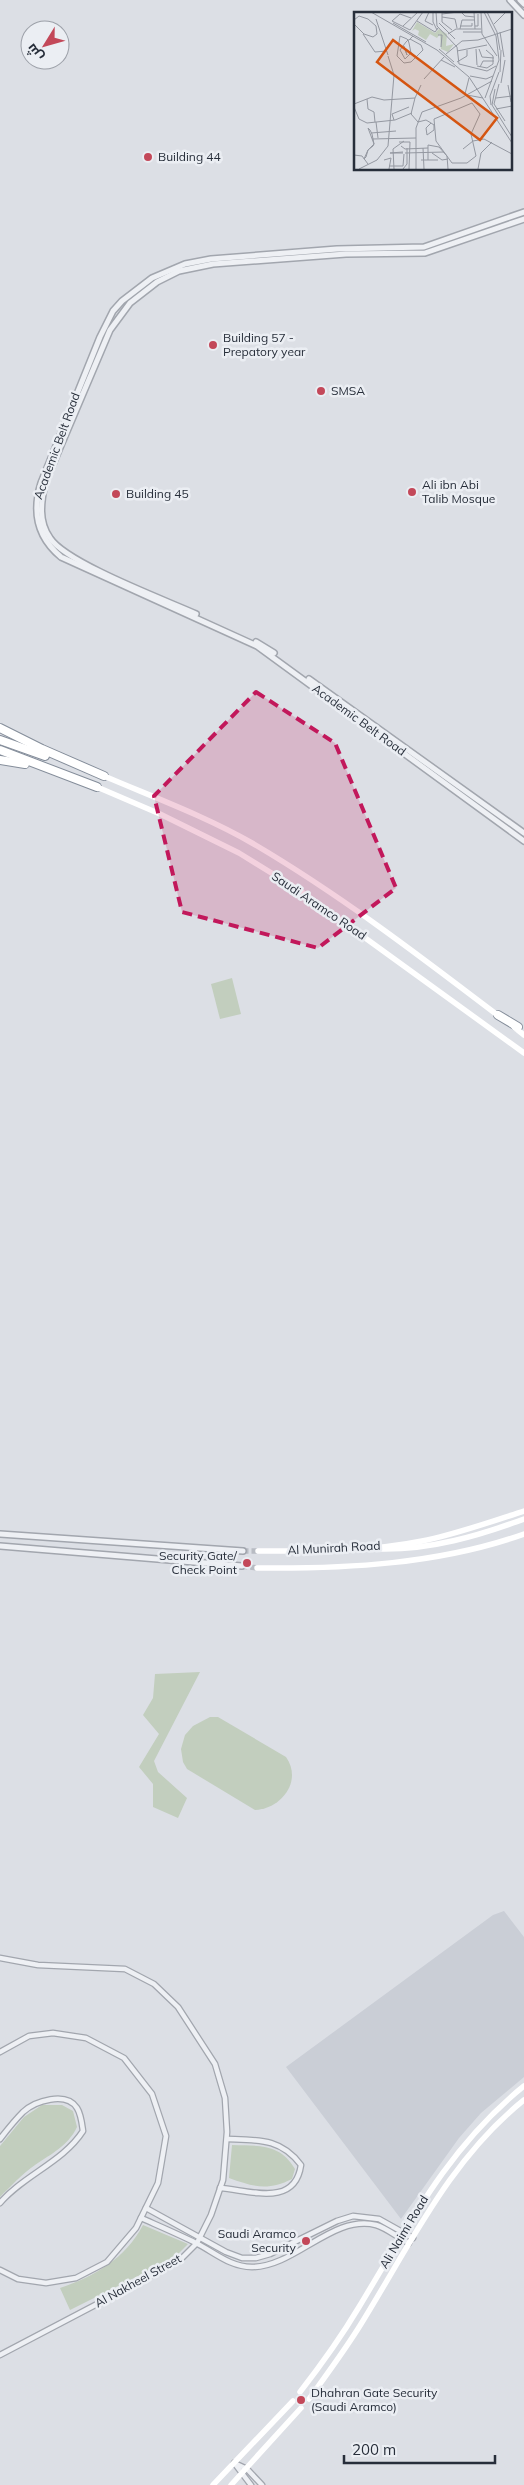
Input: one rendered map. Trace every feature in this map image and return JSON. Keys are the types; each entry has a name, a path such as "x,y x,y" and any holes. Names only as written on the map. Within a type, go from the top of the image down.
{"highway":[{"path":"0,728 24,741 104,776"},
{"path":"0,740 104,776"},
{"path":"0,750 97,788"},
{"path":"0,760 57,772"},
{"path":"498,1015 521,1028"}],"main road":[{"name":"Saudi Aramco Road","path":"104,776 180,808 250,842 302,874 388,933 524,1035"},
{"name":"Saudi Aramco Road","path":"97,788 160,814 239,853 299,890 524,1053"},
{"name":"Al Munirah Road","path":"258,1551 362,1549 421,1541 475,1527 524,1511"},
{"path":"362,1549 397,1550 443,1544 524,1519"},
{"name":"Al Munirah Road","path":"257,1568 297,1568 415,1559 490,1546 524,1534"},
{"name":"Ali Naimi Road","path":"300,2392 348,2326 430,2188 456,2154 494,2111 524,2086"},
{"name":"Ali Naimi Road","path":"309,2399 353,2337 411,2240 462,2162 490,2130 524,2100"},
{"path":"309,2381 310,2388 318,2387"},
{"path":"212,2485 293,2401"},
{"path":"287,2408 294,2407 296,2414"},
{"path":"231,2485 301,2408"}],"street":[{"path":"510,0 524,15"},
{"path":"520,0 524,4"},
{"name":"Academic Belt Road","path":"524,212 424,247 407,249 341,248 211,259 185,264 152,278 122,301 113,311 100,337 41,483 37,495 36,514 39,527 47,544 61,557 239,637 270,654 524,841"},
{"name":"Academic Belt Road","path":"524,219 425,253 346,254 213,264 179,272 157,282 130,303 106,336 45,483 40,505 49,537 58,548 77,561 265,646 524,833"},
{"path":"0,1534 243,1551"},
{"path":"0,1546 242,1566"},
{"name":"Al Nakheel Street","path":"0,1958 38,1965 125,1969 154,1984 178,2007 215,2064 225,2098 227,2139 220,2188 201,2236 179,2262 0,2355"},
{"path":"0,2052 29,2036 53,2033 86,2038 124,2058 152,2094 166,2136 158,2183 136,2228 107,2262 76,2278 46,2283 18,2279 0,2270"},
{"path":"0,2140 24,2112 38,2102 53,2100 69,2101 77,2108 82,2120 83,2131 78,2139 58,2157 24,2180 0,2204"},
{"path":"220,2188 240,2190 254,2194 270,2194 294,2185 299,2179 301,2165 291,2152 277,2144 256,2140 227,2139"},
{"path":"146,2208 201,2236 226,2252 242,2258 256,2258 270,2254 336,2221 353,2216 379,2218 404,2232 411,2240"},
{"path":"141,2218 197,2243 225,2260 252,2267 282,2260 355,2224 377,2226 400,2239 411,2240"},
{"path":"234,2463 247,2469 262,2485"},
{"path":"234,2463 251,2485"}],"highlighted area":[{"path":"256,692 335,743 396,888 318,948 182,912 154,796"}],"shaded area":[{"path":"504,1911 524,1937 524,2077 481,2113 459,2138 401,2219 286,2067 493,1915"}],"green space":[{"path":"232,978 241,1014 220,1019 211,984"},
{"path":"200,1672 154,1761 158,1772 187,1798 178,1818 153,1807 153,1784 139,1767 159,1734 143,1715 153,1698 155,1674"},
{"path":"210,1717 218,1717 286,1757 291,1766 291,1784 281,1799 273,1805 255,1810 187,1769 183,1762 181,1749 185,1735 193,1726"},
{"path":"42,2105 62,2105 73,2111 77,2127 64,2144 26,2172 0,2197 0,2146 24,2117"},
{"path":"232,2145 260,2146 276,2150 283,2154 295,2169 292,2179 276,2185 261,2186 246,2184 229,2178"},
{"path":"143,2225 188,2244 174,2258 70,2310 60,2288 85,2278 108,2265 127,2248"}],"tunnel":[{"path":"243,1551 258,1551"},
{"path":"242,1566 257,1568"}],"place":[{"name":"Building 44","path":"148,157"},
{"name":"Building 57 - Prepatory year","path":"213,345"},
{"name":"SMSA","path":"321,391"},
{"name":"Ali ibn Abi Talib Mosque","path":"412,492"},
{"name":"Building 45","path":"116,494"},
{"name":"Security Gate/ Check Point","path":"247,1563"},
{"name":"Saudi Aramco Security","path":"306,2241"},
{"name":"Dhahran Gate Security (Saudi Aramco)","path":"301,2400"}]}
